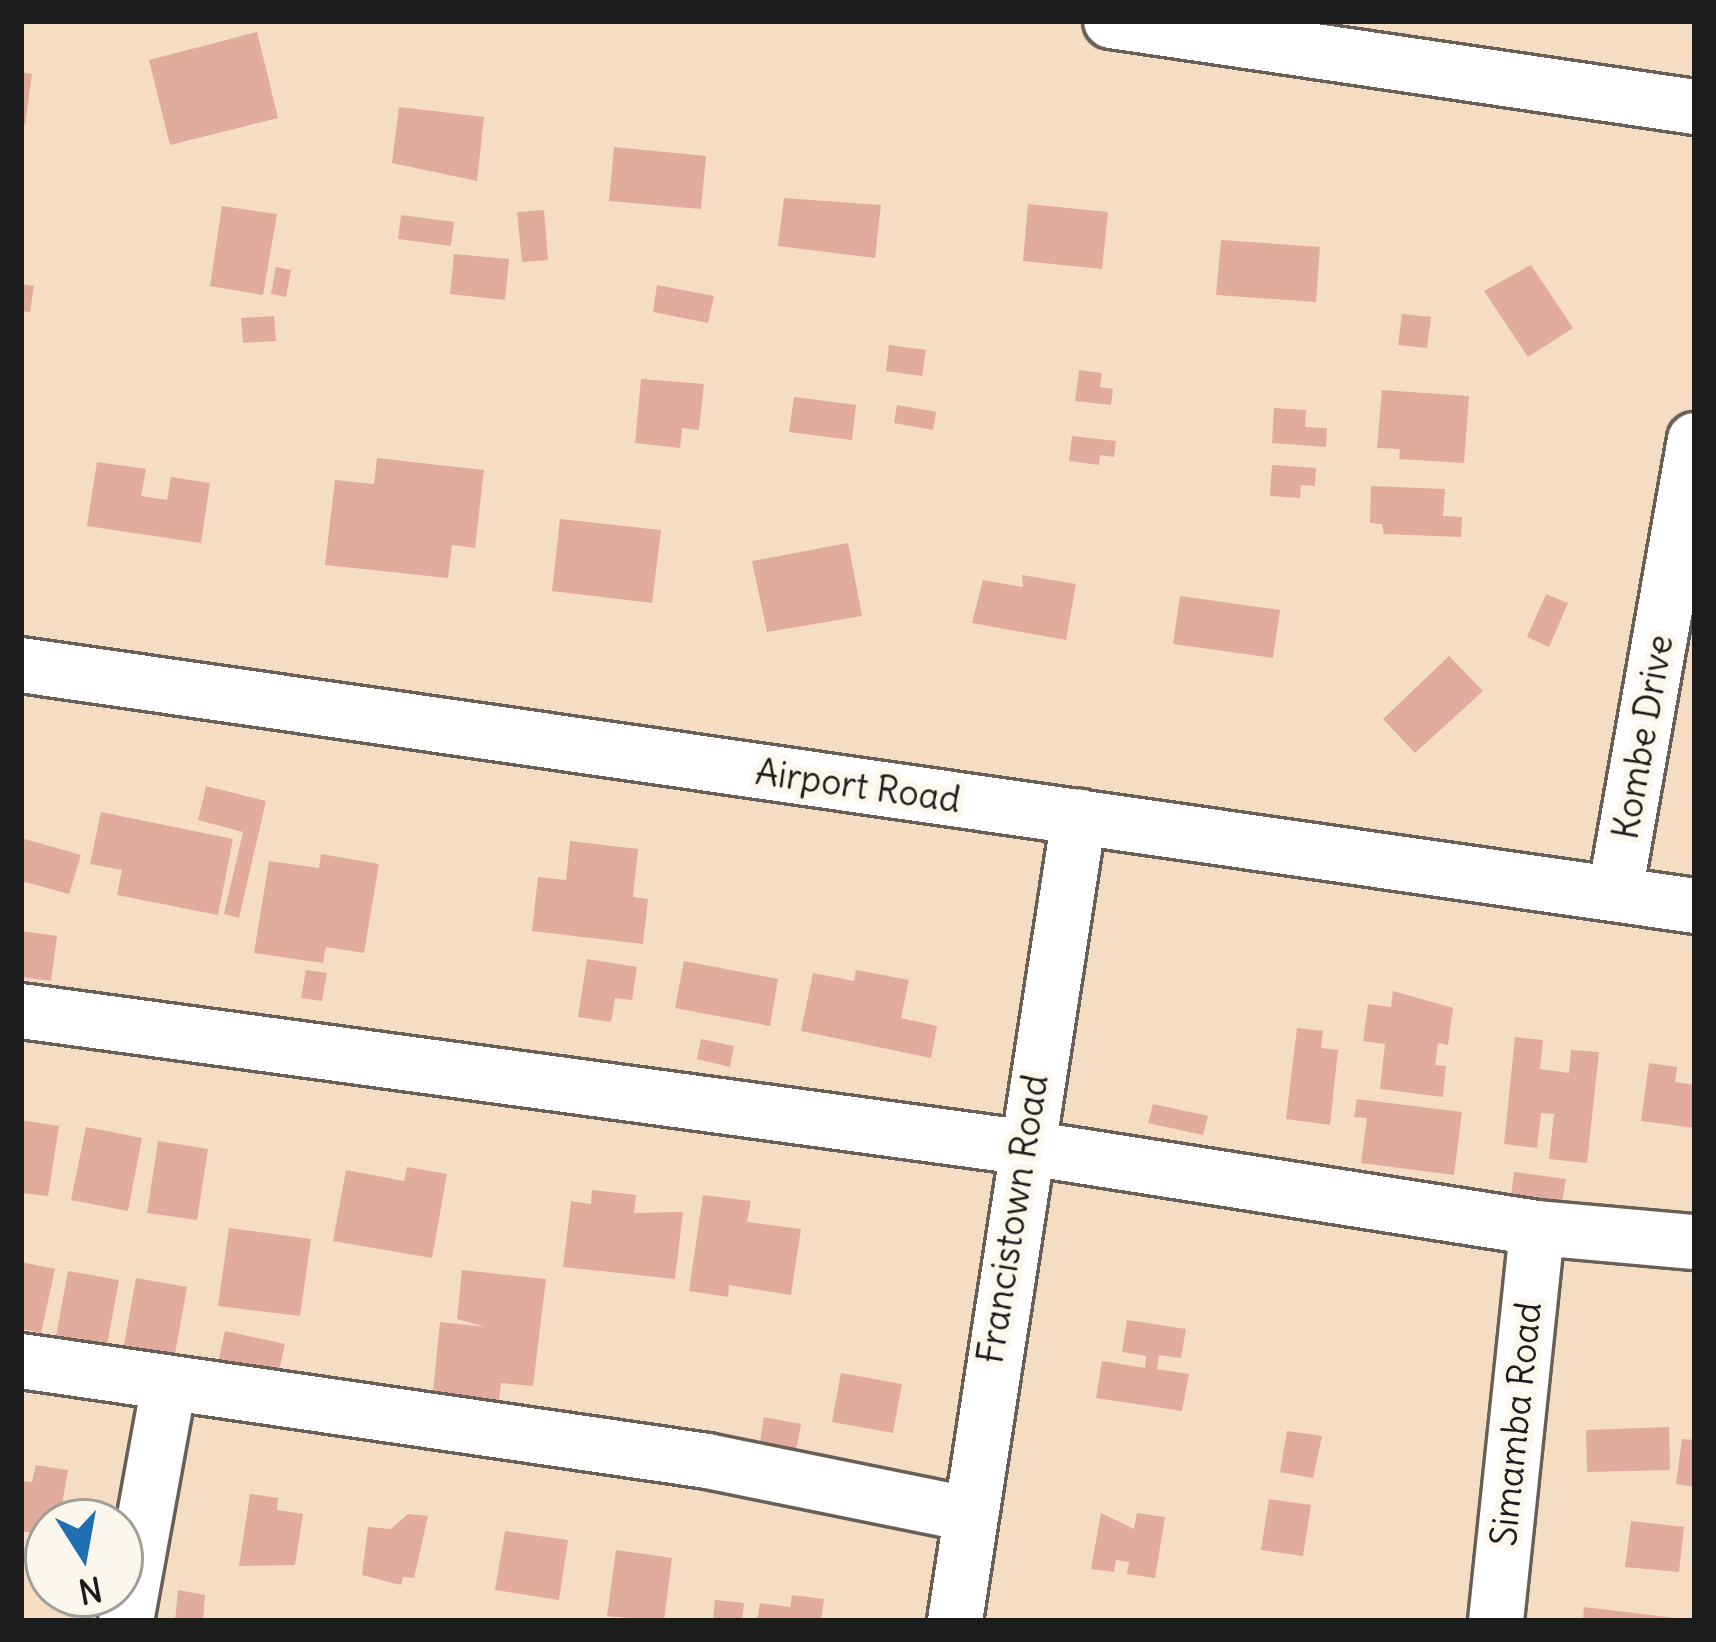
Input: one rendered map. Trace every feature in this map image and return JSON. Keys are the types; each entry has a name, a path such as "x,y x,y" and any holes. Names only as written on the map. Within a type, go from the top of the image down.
{"street":[{"path":"1111,21 1695,106"},
{"name":"Kombe Drive","path":"1615,893 1695,440"},
{"name":"Airport Road","path":"21,664 1695,906"},
{"name":"Francistown Road","path":"955,1621 1022,1148 1078,818"},
{"path":"21,1011 1022,1148 1537,1228 1695,1242"},
{"name":"Simamba Road","path":"1496,1621 1537,1228"},
{"path":"21,1360 170,1385 474,1424 968,1514"},
{"path":"126,1621 170,1385"}],"building":[{"path":"257,32 278,118 170,145 149,60"},
{"path":"21,72 32,74 25,125 21,125"},
{"path":"399,107 484,117 477,181 392,163"},
{"path":"614,147 706,156 701,209 609,201"},
{"path":"784,198 881,205 875,258 778,246"},
{"path":"1028,204 1108,212 1102,269 1023,261"},
{"path":"222,206 277,214 263,295 210,286"},
{"path":"544,210 548,260 522,262 517,212"},
{"path":"401,215 454,222 451,246 398,239"},
{"path":"1221,240 1320,247 1316,302 1216,295"},
{"path":"454,254 509,259 505,300 450,294"},
{"path":"1531,265 1573,328 1528,357 1484,291"},
{"path":"276,267 291,270 286,297 271,294"},
{"path":"21,284 34,286 30,312 21,311"},
{"path":"657,285 714,296 708,323 653,312"},
{"path":"1402,314 1431,317 1427,348 1398,345"},
{"path":"274,316 276,341 243,343 241,318"},
{"path":"889,345 926,350 922,376 886,371"},
{"path":"1079,370 1102,373 1100,387 1113,389 1111,405 1075,401"},
{"path":"641,379 704,384 699,430 682,428 680,448 635,443"},
{"path":"1382,390 1469,396 1464,463 1399,459 1400,449 1377,448"},
{"path":"794,397 856,405 852,440 789,432"},
{"path":"897,405 936,412 933,430 894,423"},
{"path":"1274,408 1306,410 1305,427 1327,428 1326,447 1272,443"},
{"path":"1072,436 1116,441 1114,457 1100,455 1099,465 1069,461"},
{"path":"377,458 484,470 475,548 452,545 448,578 325,565 335,480 374,484"},
{"path":"97,462 146,469 141,496 167,500 171,477 210,483 201,543 87,526"},
{"path":"1272,465 1316,468 1315,486 1301,485 1300,498 1270,496"},
{"path":"1371,486 1445,489 1443,516 1462,517 1461,537 1384,534 1382,524 1370,523"},
{"path":"560,519 661,530 652,603 552,591"},
{"path":"848,543 862,616 767,632 752,561"},
{"path":"1022,575 1076,584 1066,640 972,623 983,580 1023,587"},
{"path":"1546,594 1568,603 1549,647 1527,637"},
{"path":"1180,596 1280,610 1273,658 1173,644"},
{"path":"1449,656 1483,691 1415,753 1383,719"},
{"path":"206,786 266,801 239,918 224,914 243,832 198,820"},
{"path":"101,812 233,839 218,915 117,895 122,870 90,864"},
{"path":"21,838 81,855 69,894 25,882 21,889"},
{"path":"570,841 638,849 633,897 648,899 643,944 532,931 538,877 566,880"},
{"path":"321,854 379,864 364,953 326,947 323,963 254,953 269,861 319,868"},
{"path":"21,931 57,936 51,981 21,977"},
{"path":"587,959 637,967 632,1000 615,998 611,1022 578,1017"},
{"path":"684,961 778,979 770,1026 675,1008"},
{"path":"306,970 327,973 322,1001 301,998"},
{"path":"856,970 909,980 901,1018 937,1026 931,1058 801,1031 813,973 854,981"},
{"path":"1393,991 1453,1008 1448,1045 1438,1043 1435,1065 1446,1066 1443,1097 1380,1089 1385,1044 1363,1041 1368,1004 1391,1007"},
{"path":"1297,1028 1323,1031 1321,1048 1338,1050 1330,1125 1286,1119"},
{"path":"1515,1037 1543,1040 1540,1069 1569,1073 1571,1050 1599,1052 1587,1163 1549,1159 1554,1114 1541,1113 1537,1148 1504,1144"},
{"path":"701,1039 734,1046 730,1067 697,1059"},
{"path":"1649,1063 1677,1067 1675,1082 1695,1085 1695,1128 1641,1121"},
{"path":"1357,1099 1462,1112 1454,1175 1361,1163 1367,1118 1354,1117"},
{"path":"1153,1104 1208,1116 1203,1135 1148,1123"},
{"path":"21,1120 59,1126 48,1196 21,1193"},
{"path":"86,1127 142,1138 128,1211 71,1200"},
{"path":"158,1141 208,1149 197,1220 147,1213"},
{"path":"407,1167 447,1174 432,1258 333,1241 346,1170 404,1181"},
{"path":"1514,1172 1566,1179 1562,1203 1511,1196"},
{"path":"592,1190 636,1195 634,1213 683,1212 675,1279 563,1267 571,1201 591,1204"},
{"path":"703,1195 751,1201 747,1222 801,1229 791,1295 729,1285 728,1297 689,1291"},
{"path":"229,1228 311,1239 300,1316 218,1306"},
{"path":"21,1262 55,1269 41,1333 21,1329"},
{"path":"462,1270 546,1279 533,1386 501,1383 499,1401 520,1403 518,1419 431,1411 440,1322 485,1327 457,1319"},
{"path":"68,1271 119,1280 107,1345 56,1336"},
{"path":"136,1278 187,1287 175,1354 124,1345"},
{"path":"1127,1320 1186,1329 1181,1358 1159,1355 1157,1369 1189,1374 1182,1411 1096,1398 1102,1361 1145,1368 1146,1356 1122,1352"},
{"path":"225,1331 285,1344 275,1389 215,1377"},
{"path":"841,1373 902,1384 893,1433 832,1422"},
{"path":"764,1417 801,1424 794,1460 758,1454"},
{"path":"1669,1427 1670,1470 1587,1472 1586,1430"},
{"path":"1287,1431 1322,1436 1313,1478 1280,1472"},
{"path":"1682,1439 1695,1440 1695,1487 1676,1484"},
{"path":"36,1465 68,1470 63,1498 24,1498 21,1531 21,1481 32,1482"},
{"path":"250,1494 278,1498 277,1510 303,1514 295,1565 239,1566"},
{"path":"1269,1499 1311,1505 1303,1556 1261,1550"},
{"path":"1101,1513 1134,1529 1137,1513 1165,1517 1155,1578 1127,1574 1129,1562 1116,1560 1114,1572 1091,1569"},
{"path":"408,1514 428,1516 414,1578 403,1577 401,1585 362,1575 368,1527 391,1529"},
{"path":"1631,1521 1684,1527 1679,1572 1625,1567"},
{"path":"505,1531 568,1540 559,1600 495,1590"},
{"path":"616,1550 672,1558 664,1621 607,1616"},
{"path":"178,1590 205,1595 203,1621 175,1621"},
{"path":"792,1595 824,1599 821,1621 757,1621 760,1603 790,1607"},
{"path":"715,1600 744,1603 742,1621 713,1621"},
{"path":"1584,1607 1676,1618 1676,1621 1583,1621"}]}
